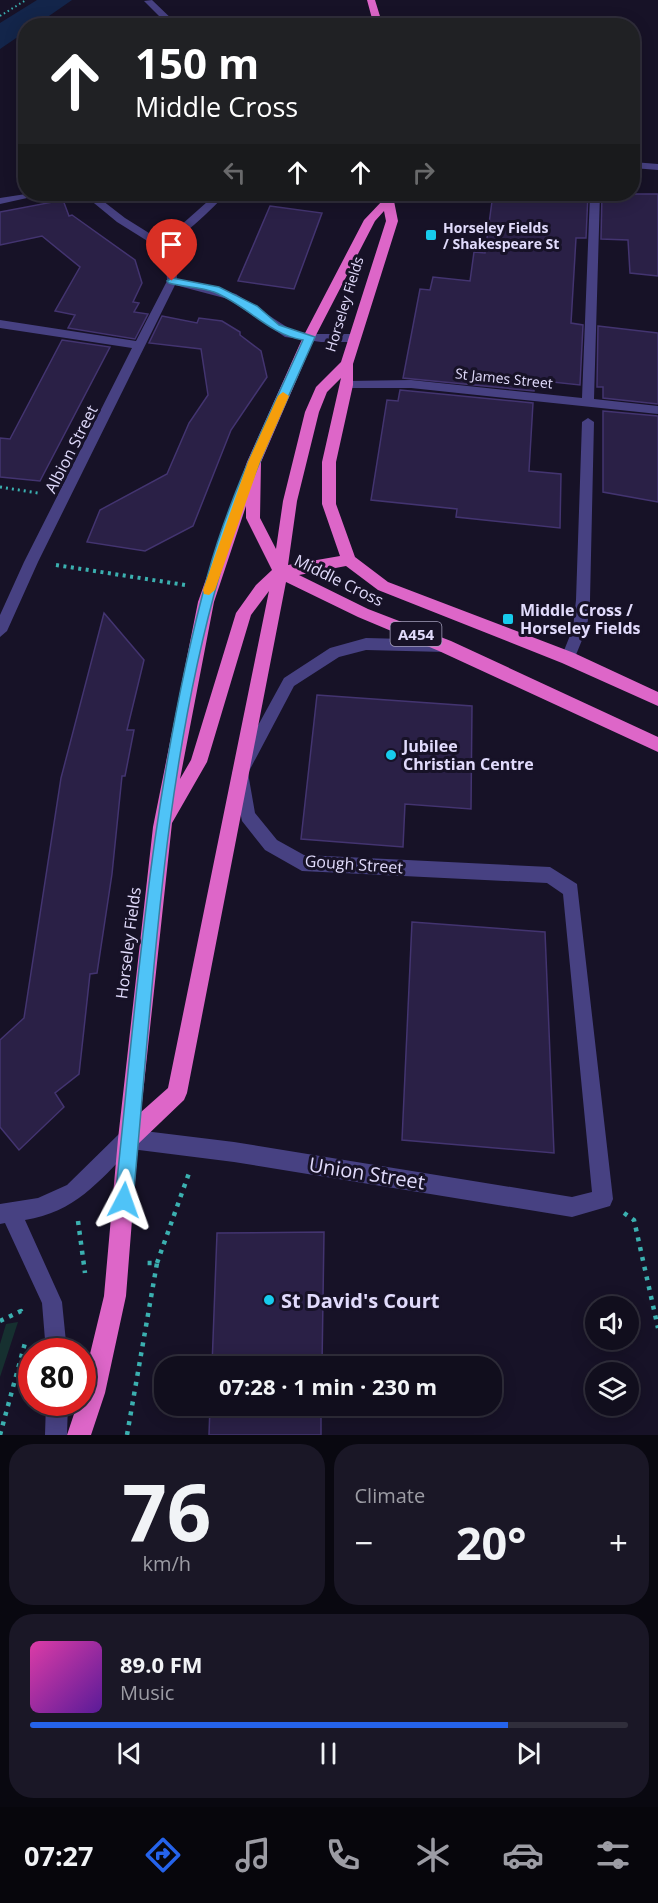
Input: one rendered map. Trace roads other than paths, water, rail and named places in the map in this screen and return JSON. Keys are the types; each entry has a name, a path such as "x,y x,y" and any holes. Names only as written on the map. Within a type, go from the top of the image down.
{"highway":[{"path":"371,0 376,18"},
{"name":"Middle Cross","path":"386,201 370,220 309,337 254,462 253,518 280,572 363,613 445,646 658,746"},
{"name":"Horseley Fields","path":"329,462 347,385 347,364 392,221 390,201"},
{"path":"128,1139 177,1093 280,572 290,501 312,412 321,390 347,364"},
{"name":"Horseley Fields","path":"79,1435 93,1393 115,1296 128,1139 162,827 191,669 209,590 254,462"},
{"name":"Middle Cross","path":"329,462 329,504 349,560 383,586 568,658 658,699"},
{"path":"162,827 199,762 244,613 261,589 280,572 349,560"}],"street":[{"path":"148,1 166,18"},
{"path":"640,166 658,167"},
{"path":"0,201 18,198"},
{"path":"97,201 121,220 161,245 171,261 172,281 216,289 253,309 275,328 289,334 354,338"},
{"path":"161,245 213,201"},
{"path":"588,402 595,201"},
{"name":"Albion Street","path":"0,631 172,281"},
{"path":"0,324 141,346"},
{"name":"St James Street","path":"347,385 411,384 658,410"},
{"path":"568,658 580,628 584,600 588,422"},
{"path":"240,773 289,682 315,663 335,652 366,645 445,646"},
{"name":"Gough Street","path":"240,773 248,816 271,845 302,863 550,875 571,890 603,1199"},
{"path":"56,1338 52,1302 5,1213 39,1208 74,1192 128,1139"},
{"name":"Union Street","path":"128,1139 572,1207 603,1199"},
{"path":"56,1435 57,1416"}],"water":[{"path":"37,0 72,0 46,18 18,18 18,37 0,49 0,23"}],"place":[{"name":"Horseley Fields / Shakespeare St","path":"431,235"},
{"name":"Middle Cross / Horseley Fields","path":"508,619"},
{"name":"Jubilee Christian Centre","path":"391,755"},
{"name":"St David's Court","path":"269,1300"}]}
